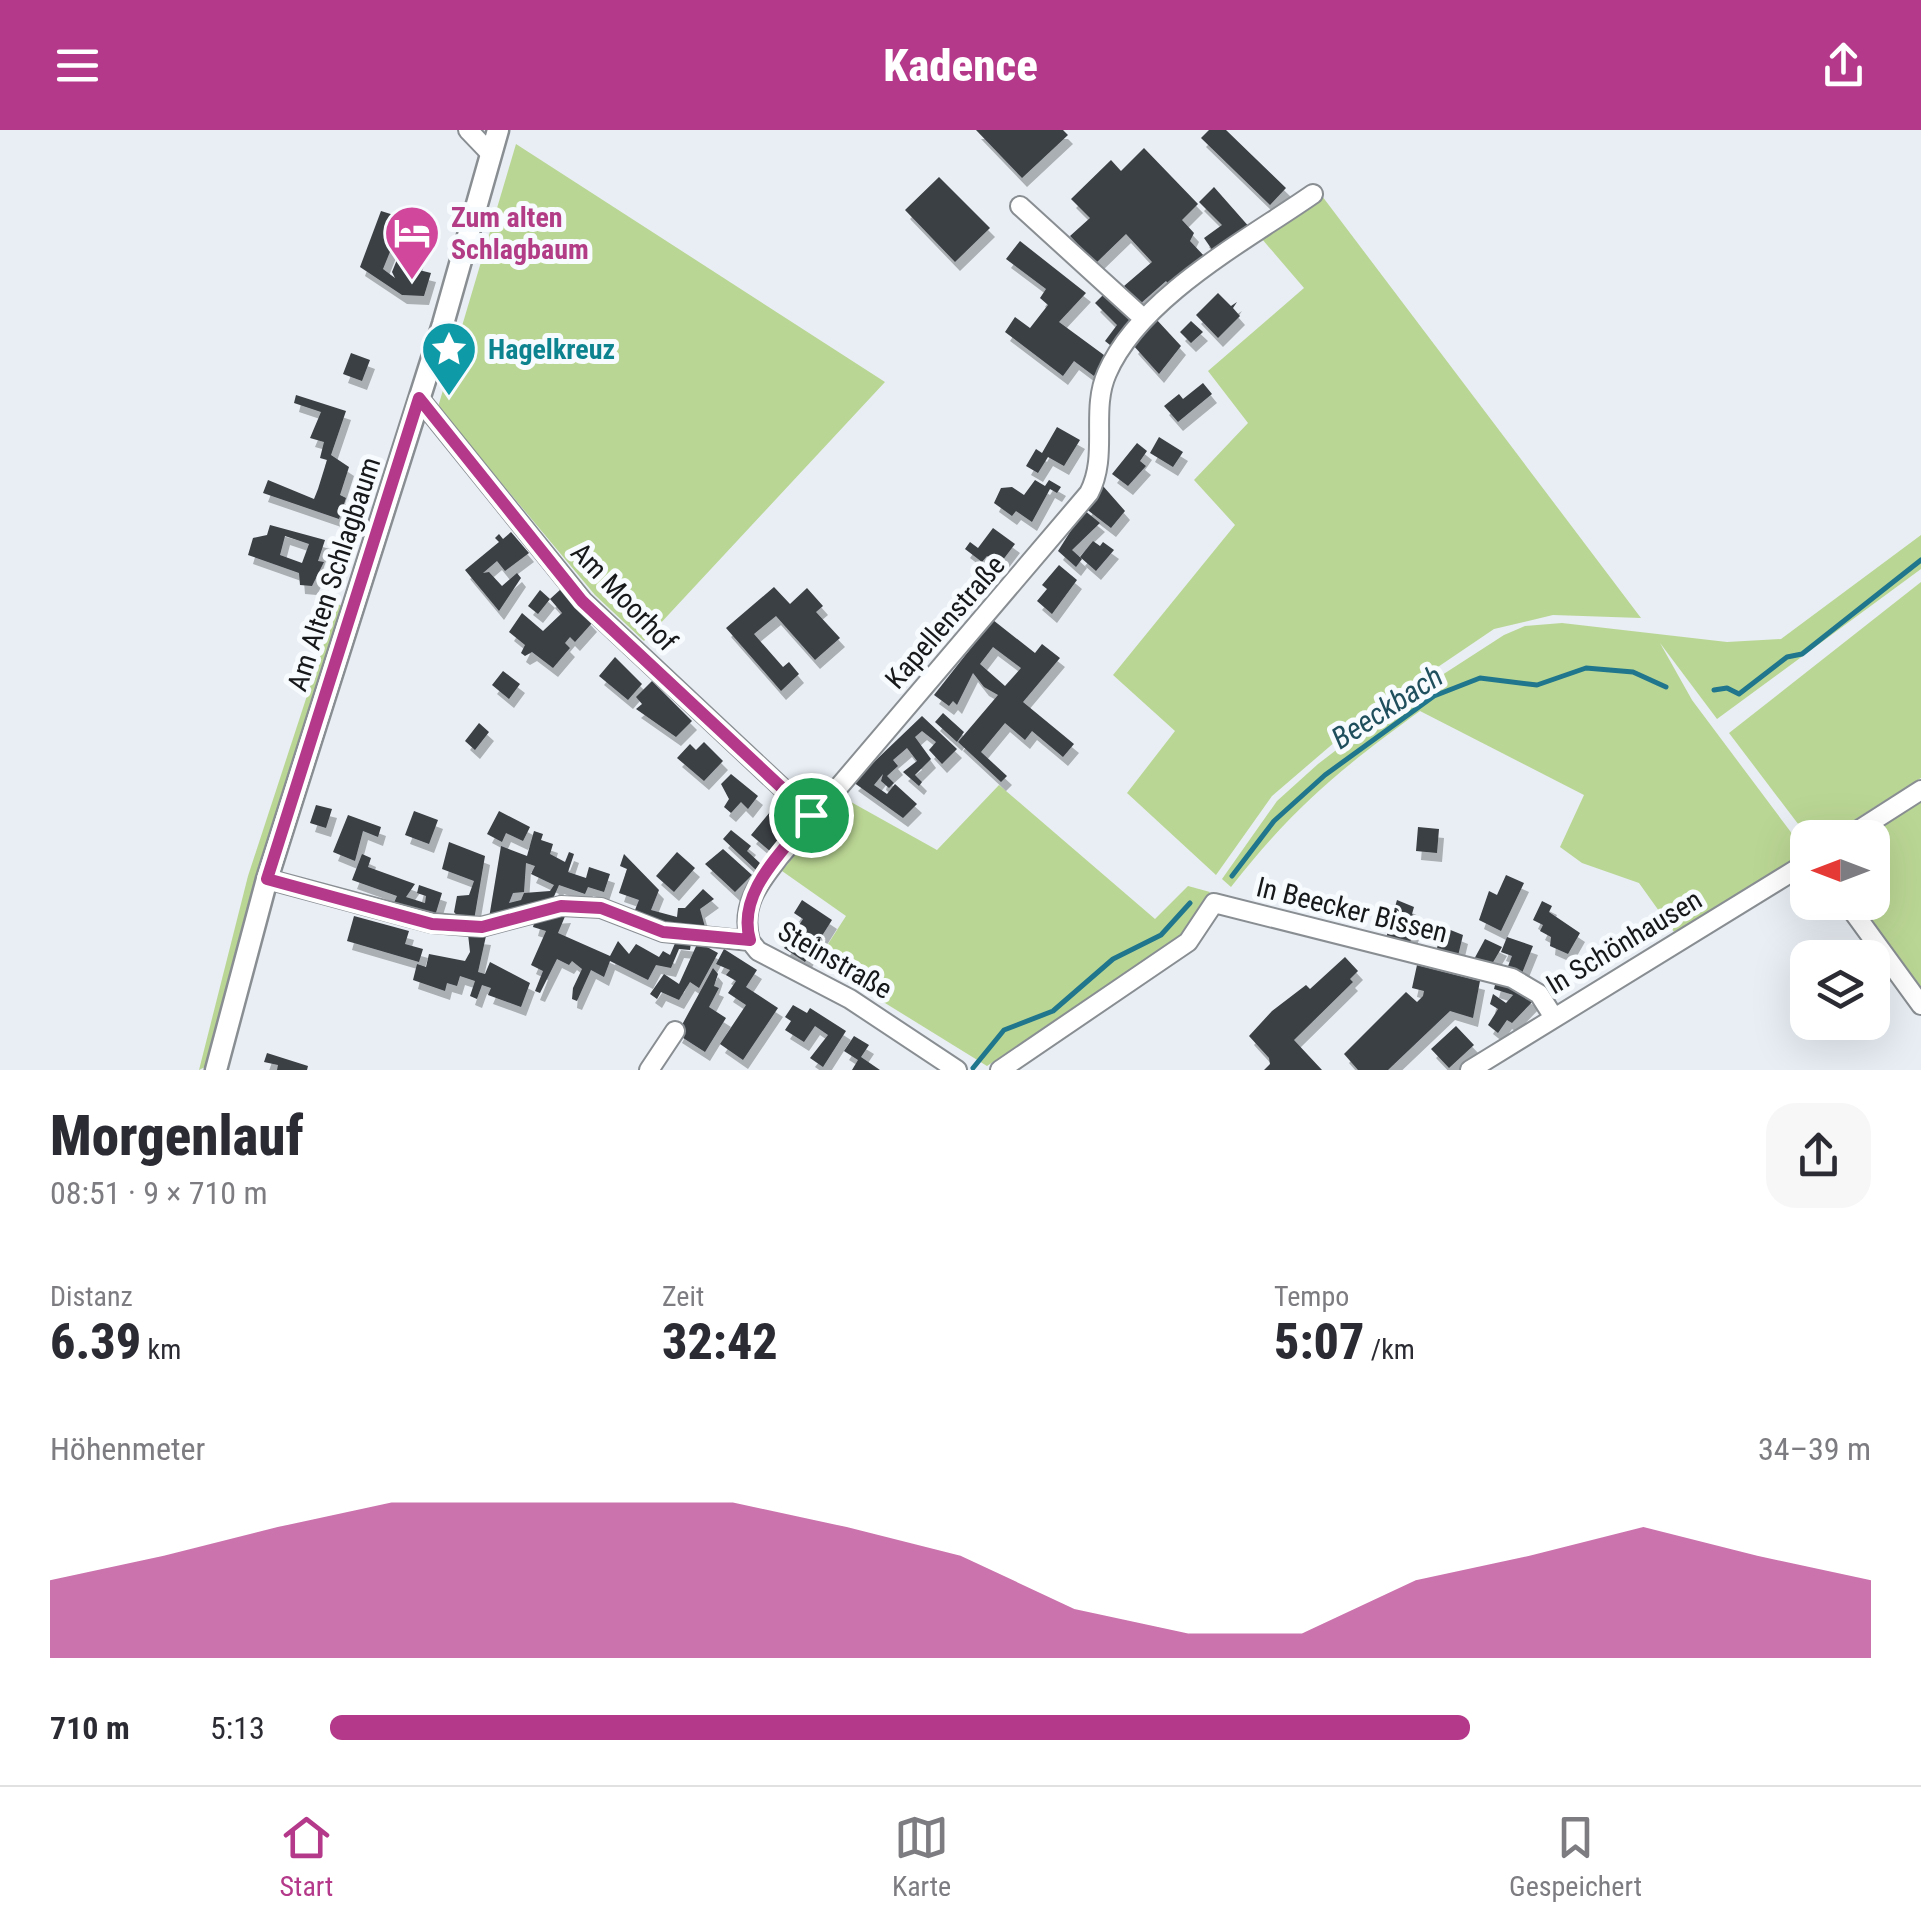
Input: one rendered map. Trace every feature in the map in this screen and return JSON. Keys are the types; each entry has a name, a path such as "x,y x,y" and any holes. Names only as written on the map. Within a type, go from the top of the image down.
{"main road":[{"name":"Am Alten Schlagbaum","path":"216,1070 267,879 419,398 498,130"}],"street":[{"path":"468,130 491,154"},
{"name":"Kapellenstraße","path":"750,940 746,910 754,890 811,815 912,703 953,649 1089,493 1100,466 1105,376 1143,318 1314,194"},
{"path":"1020,206 1143,318"},
{"name":"Am Moorhof","path":"419,398 582,601 811,815"},
{"path":"1874,820 1921,790"},
{"name":"In Schönhausen","path":"1470,1070 1790,873"},
{"name":"Steinstraße","path":"267,879 432,924 482,927 561,906 601,908 663,932 750,940 758,951 919,1041 957,1070"},
{"name":"In Beecker Bissen","path":"1000,1070 1188,942 1214,902 1512,978 1539,994 1553,1016"},
{"path":"1859,920 1921,1005"},
{"path":"649,1070 675,1031"}],"green space":[{"path":"516,144 885,382 644,641 595,595 438,407"},
{"path":"1319,192 1641,618 1553,615 1494,629 1364,717 1272,796 1216,875 1127,793 1175,731 1113,675 1235,525 1194,480 1248,423 1208,371 1304,288 1262,239"},
{"path":"1921,535 1921,569 1717,719 1660,643 1692,700 1790,831 1790,865 1674,932 1639,883 1582,863 1560,847 1584,795 1420,711 1319,791 1275,834 1231,887 1222,879 1277,801 1318,764 1391,708 1504,635 1525,626 1562,623 1727,642 1781,639"},
{"path":"1921,582 1921,778 1854,820 1795,820 1729,733"},
{"path":"337,604 345,607 207,1066 199,1070 248,876"},
{"path":"999,785 1155,919 1188,886 1210,892 1179,937 987,1066 817,961 846,916 782,871 842,797 937,850"},
{"path":"1921,800 1921,991 1890,951 1890,940 1882,940 1866,920 1890,920 1889,820"}],"building":[{"path":"976,130 1063,130 1068,135 1022,178"},
{"path":"1209,130 1226,130 1286,188 1270,205 1201,138"},
{"path":"1144,148 1198,204 1182,220 1194,233 1190,241 1206,258 1171,287 1166,281 1140,304 1124,286 1152,262 1126,234 1096,263 1070,236 1090,218 1071,199 1111,160 1121,171"},
{"path":"939,177 990,228 955,262 905,210"},
{"path":"1214,187 1251,229 1215,254 1204,238 1222,225 1199,202"},
{"path":"381,211 429,226 415,269 431,273 424,296 402,295 360,267","holes":["396,237 405,240 392,272 395,278 383,269"]},
{"path":"1020,241 1086,293 1059,322 1108,358 1094,376 1074,361 1063,376 1005,332 1015,317 1030,328 1048,305 1040,298 1046,289 1006,259"},
{"path":"1218,293 1231,306 1237,302 1233,308 1240,316 1218,338 1196,315"},
{"path":"1104,294 1134,323 1115,349 1105,341 1117,325 1095,303"},
{"path":"1156,319 1181,346 1159,374 1133,345"},
{"path":"1191,321 1203,332 1191,343 1180,332"},
{"path":"351,353 370,360 362,381 343,374"},
{"path":"1203,383 1212,394 1178,422 1164,406 1179,394 1183,399"},
{"path":"296,395 346,411 331,455 349,467 340,495 346,498 339,519 263,493 268,480 314,499 318,489 327,460 320,458 324,442 310,438 321,412 294,403"},
{"path":"1057,427 1080,440 1064,466 1048,457 1038,473 1026,466 1036,449 1042,453"},
{"path":"1159,437 1183,452 1173,467 1150,453"},
{"path":"1137,443 1147,451 1140,461 1146,466 1128,486 1112,474"},
{"path":"1035,480 1045,486 1049,480 1061,487 1057,493 1050,489 1032,522 1016,511 1012,516 994,503 1001,488 1012,487 1024,495"},
{"path":"1103,486 1125,511 1111,528 1085,508"},
{"path":"1084,510 1100,523 1072,550 1082,559 1076,567 1058,551"},
{"path":"270,525 325,540 318,561 324,562 312,586 300,585 299,573 248,555 253,538 267,535","holes":["285,536 309,544 302,563 280,555"]},
{"path":"993,528 1015,544 999,565 987,556 982,562 965,549 970,542 978,548"},
{"path":"511,532 529,553 505,571 497,561 483,573 489,572 502,586 517,573 521,578 499,611 465,570 499,542 495,538 499,534 503,539"},
{"path":"1093,541 1100,546 1103,542 1114,550 1096,571 1080,557"},
{"path":"1059,565 1077,580 1052,614 1037,601 1047,589 1042,585"},
{"path":"774,587 790,604 807,588 823,606 816,612 840,638 815,660 776,616 754,634 783,667 789,662 799,674 781,691 726,628"},
{"path":"561,589 592,623 575,642 570,637 565,643 570,648 553,668 532,652 525,656 521,653 525,645 509,632 522,613 543,631 562,613 550,599"},
{"path":"540,590 550,599 538,614 528,606"},
{"path":"993,620 1035,653 1042,644 1060,658 1023,702 1074,744 1063,757 1032,731 1025,740 1005,723 981,752 1007,776 1001,782 958,742 998,695 984,687 973,673 957,705 953,701 949,706 934,695","holes":["993,647 1021,668 1005,686 980,664"]},
{"path":"615,657 642,684 628,700 599,676"},
{"path":"503,671 520,684 509,699 492,685"},
{"path":"652,681 692,721 676,737 636,709 642,704 636,697"},
{"path":"943,713 964,732 957,742 935,722"},
{"path":"922,716 957,749 942,764 929,750 936,742 922,731 915,737 931,759 915,775 922,782 919,786 903,772 917,761 907,748 893,760 898,766 887,776 894,783 889,788 881,781 883,774 874,785 887,794 895,784 917,804 903,818 853,782"},
{"path":"479,723 489,732 475,750 465,741"},
{"path":"704,742 723,761 704,781 677,758 690,744 696,750"},
{"path":"731,774 758,796 748,809 741,802 731,813 724,807 729,799 721,784"},
{"path":"779,801 798,819 771,852 751,835"},
{"path":"316,805 332,809 326,828 310,823"},
{"path":"414,811 438,820 429,844 405,835"},
{"path":"499,811 530,827 523,841 506,833 502,842 487,834"},
{"path":"348,815 381,827 378,837 363,831 355,861 333,852"},
{"path":"1418,827 1439,829 1437,853 1416,851"},
{"path":"731,830 751,846 747,851 761,864 756,870 723,839"},
{"path":"534,831 543,834 541,840 553,844 550,854 565,862 569,852 574,854 568,872 586,878 589,867 610,874 604,892 588,887 585,894 559,885 552,901 489,918 501,846 527,856","holes":["526,863 535,866 531,874 554,885 550,891 524,893 521,900 509,903 513,893 524,892"]},
{"path":"449,842 485,856 474,920 458,917 454,912 457,896 469,895 474,881 442,869"},
{"path":"723,849 752,875 735,892 705,864"},
{"path":"677,852 695,868 674,892 656,876"},
{"path":"362,854 371,858 368,867 415,884 406,897 425,903 426,896 417,893 419,885 442,893 434,919 393,905 397,896 352,880"},
{"path":"624,854 659,890 651,910 677,917 678,908 685,908 703,889 714,899 700,909 705,927 666,924 633,915 639,900 619,893 627,869 620,866"},
{"path":"1506,875 1524,883 1501,931 1479,920 1489,891 1497,895"},
{"path":"802,900 832,920 813,950 820,955 817,960 809,955 805,962 784,948 803,919 794,913"},
{"path":"1397,900 1414,907 1412,914 1418,919 1407,951 1384,945"},
{"path":"1542,901 1552,906 1549,912 1580,933 1568,954 1550,946 1551,937 1540,931 1543,925 1533,920"},
{"path":"566,914 558,933 610,956 618,941 629,954 636,944 659,957 663,951 670,955 676,941 691,943 690,950 679,949 671,968 656,965 648,980 610,961 604,977 591,970 577,1001 572,999 573,988 582,969 572,961 569,965 557,959 540,993 535,991 543,971 531,965 546,931 533,927 536,916"},
{"path":"354,916 409,931 405,944 423,949 419,962 347,941"},
{"path":"1443,927 1463,935 1457,960 1435,955"},
{"path":"468,934 486,936 478,972 485,974 490,962 530,983 521,1007 488,995 491,988 482,985 477,999 470,996 475,981 460,976 457,986 447,983 445,991 413,980 417,964 426,967 429,954 465,961 470,952"},
{"path":"1507,937 1533,946 1520,978 1505,974 1512,956 1501,952"},
{"path":"1485,939 1502,947 1489,969 1472,963"},
{"path":"698,942 718,953 699,988 690,982 679,1000 661,992 657,999 650,994 664,974 679,984"},
{"path":"724,949 757,970 746,987 778,1008 743,1060 720,1044 746,1005 728,993 736,981 726,975 730,970 716,964"},
{"path":"1345,957 1358,971 1350,979 1353,982 1294,1040 1322,1070 1264,1070 1270,1064 1269,1058 1249,1036 1272,1011 1306,985 1310,989"},
{"path":"1417,965 1480,981 1473,1018 1450,1011 1388,1070 1358,1070 1344,1054 1406,992 1417,1002 1423,996 1424,991 1412,988"},
{"path":"713,968 718,974 714,986 719,988 709,1007 726,1018 705,1052 677,1034"},
{"path":"1496,981 1535,999 1512,1023 1507,1020 1498,1033 1488,1025 1498,1009 1490,1004 1493,994 1506,1003 1513,995 1494,989"},
{"path":"793,1005 807,1013 810,1008 846,1031 823,1067 810,1058 828,1035 815,1026 804,1042 785,1030 791,1021 785,1017"},
{"path":"1456,1026 1474,1045 1449,1068 1431,1049"},
{"path":"854,1036 869,1045 861,1057 880,1070 852,1070 858,1060 844,1051"},
{"path":"267,1053 308,1066 307,1070 277,1070 278,1065 264,1062"}],"waterway":[{"name":"Beeckbach","path":"1714,690 1727,688 1739,694 1787,657 1802,654 1921,560"},
{"name":"Beeckbach","path":"1232,876 1274,821 1325,775 1434,696 1480,678 1537,685 1586,668 1633,672 1666,687"},
{"name":"Beeckbach","path":"973,1068 1004,1030 1053,1011 1113,959 1161,935 1190,903"}],"place":[{"name":"Zum alten Schlagbaum","path":"412,282"},
{"name":"Hagelkreuz","path":"449,398"}],"route":[{"path":"419,398 431,408 582,601 811,815 754,890 746,910 750,940 663,932 601,908 561,906 530,911 482,927 432,924 267,879 419,398"}]}
